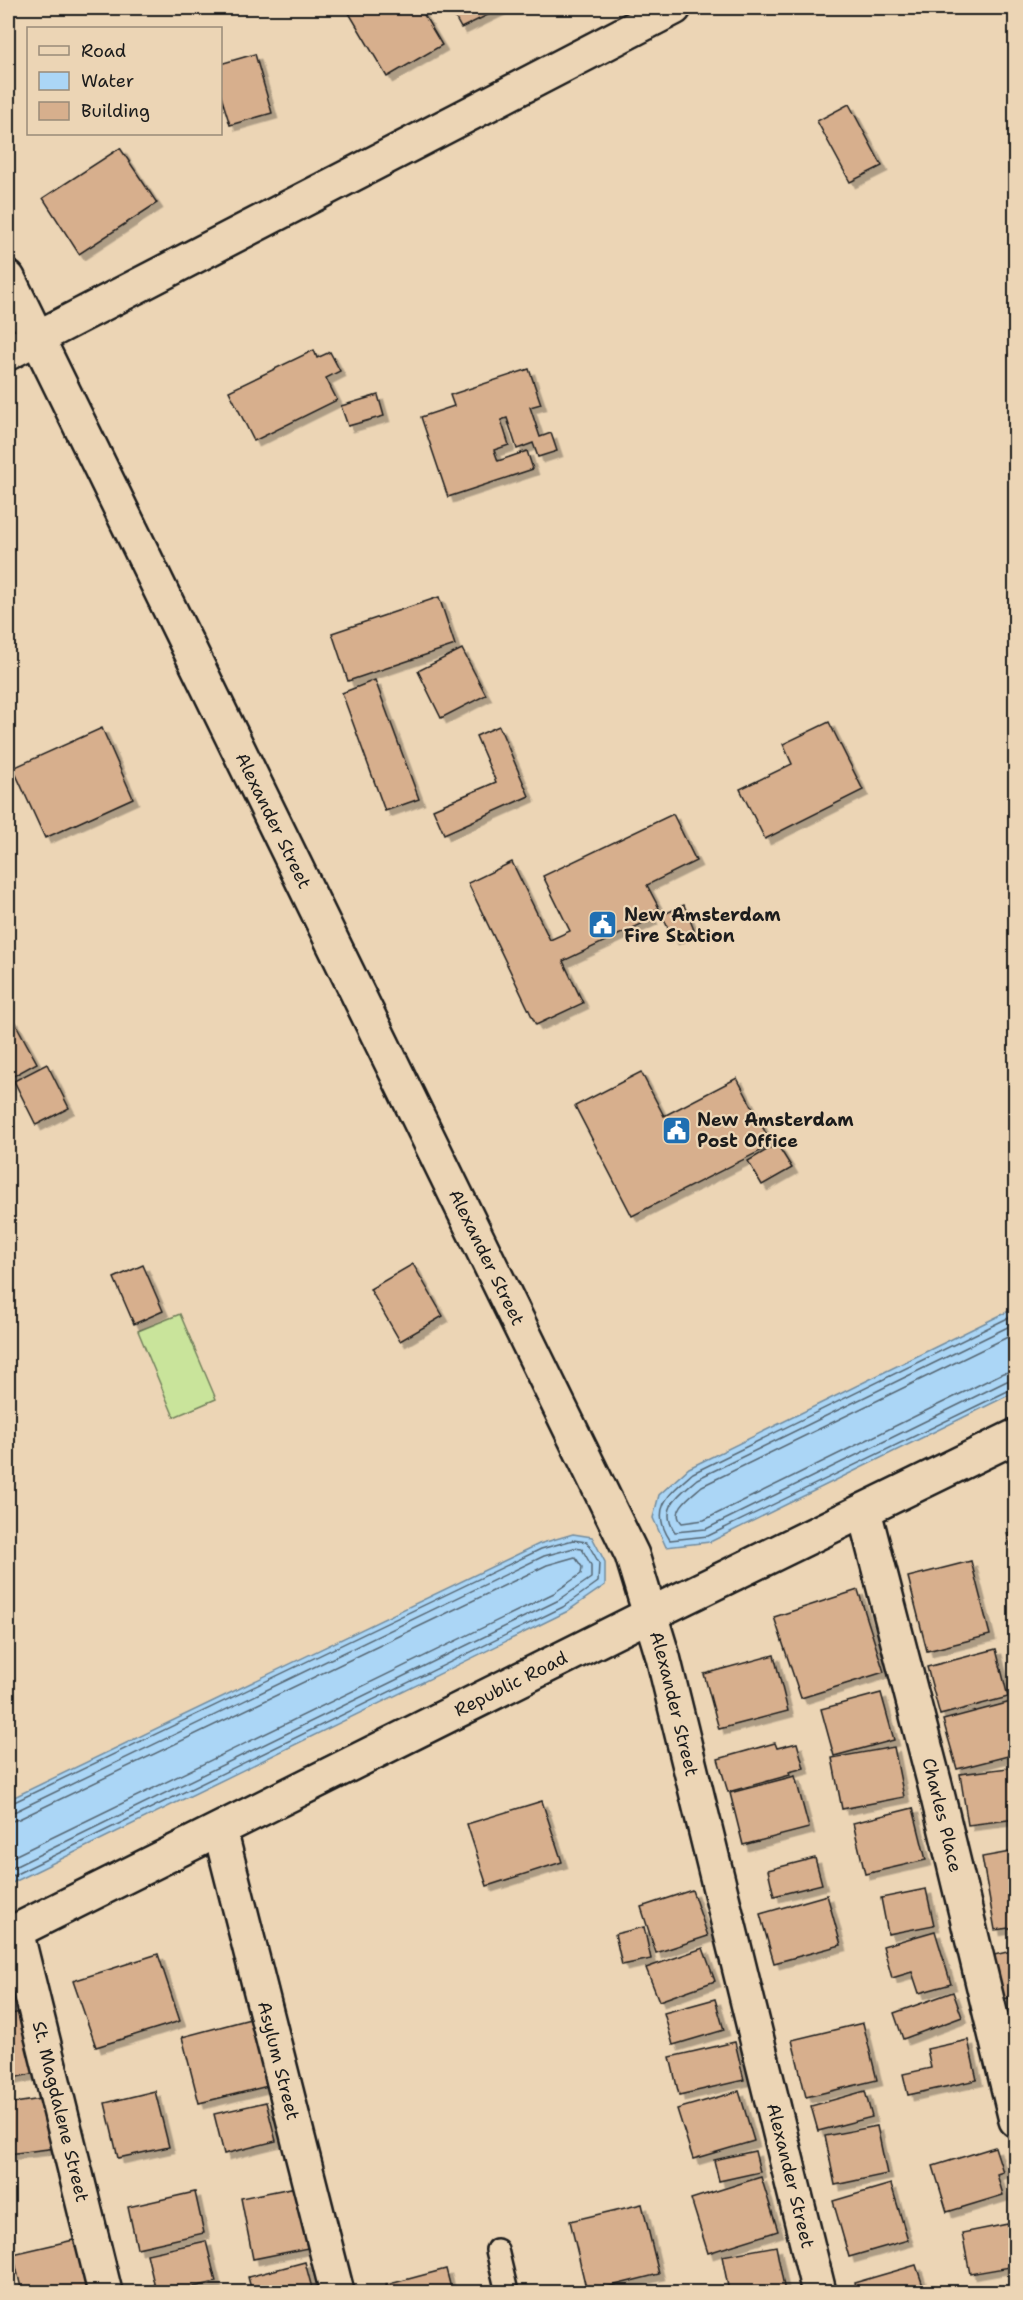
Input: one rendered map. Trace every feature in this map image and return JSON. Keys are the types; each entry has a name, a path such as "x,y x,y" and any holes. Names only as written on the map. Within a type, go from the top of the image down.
{"street":[{"path":"8,353 674,8"},
{"name":"Alexander Street","path":"8,278 632,1555 651,1614 819,2292"},
{"name":"Republic Road","path":"12,1933 651,1614 1016,1436"},
{"name":"Charles Place","path":"864,1511 935,1785 1016,2120"},
{"name":"Asylum Street","path":"220,1830 337,2292"},
{"name":"St. Magdalene Street","path":"12,1933 105,2292"}],"lane":[{"path":"497,2250 507,2292"}],"green space":[{"path":"180,1314 216,1399 174,1417 138,1331"}],"water":[{"path":"1015,1308 1015,1392 710,1542 666,1547 653,1518 659,1495 689,1468"},
{"path":"573,1534 592,1537 605,1562 605,1585 566,1612 8,1885 8,1800 539,1544"}],"building":[{"path":"346,8 420,8 442,45 387,77"},
{"path":"450,8 499,8 500,9 461,28"},
{"path":"255,54 272,113 230,125 222,99 222,63"},
{"path":"849,104 882,166 850,182 817,121"},
{"path":"120,148 157,203 79,254 43,198"},
{"path":"314,350 317,358 330,352 340,371 326,378 337,400 254,441 229,391"},
{"path":"529,369 541,404 530,407 540,437 551,433 557,451 538,457 533,443 517,449 507,418 501,420 509,445 494,450 498,461 527,451 533,469 448,497 421,417 454,406 450,395"},
{"path":"378,395 384,416 348,426 341,406"},
{"path":"439,597 455,645 348,681 332,633"},
{"path":"462,649 486,695 441,718 418,671"},
{"path":"375,680 419,799 385,811 342,693"},
{"path":"829,722 863,790 765,839 740,789 792,764 783,744"},
{"path":"499,726 529,796 444,834 433,809 496,782 476,736"},
{"path":"102,728 133,798 45,838 13,768"},
{"name":"New Amsterdam Fire Station","path":"673,814 696,861 647,885 659,908 649,913 652,919 563,961 583,1003 536,1025 468,883 512,862 550,940 570,931 543,876"},
{"path":"684,905 694,930 673,939 662,915"},
{"path":"13,1019 37,1063 8,1079 8,1021"},
{"path":"47,1064 69,1108 36,1125 14,1081"},
{"name":"New Amsterdam Post Office","path":"641,1072 664,1116 737,1078 772,1145 632,1216 575,1106"},
{"path":"777,1144 792,1168 762,1185 748,1161"},
{"path":"413,1264 443,1316 400,1341 370,1289"},
{"path":"143,1265 163,1311 134,1324 114,1278"},
{"path":"1016,1532 1016,1573 1007,1533"},
{"path":"971,1561 990,1635 927,1651 908,1577"},
{"path":"858,1590 884,1672 801,1698 774,1617"},
{"path":"996,1649 1008,1697 940,1715 927,1667"},
{"path":"774,1655 788,1711 719,1729 704,1674"},
{"path":"881,1693 894,1740 834,1756 821,1709"},
{"path":"1011,1702 1016,1721 1016,1754 957,1769 943,1720"},
{"path":"775,1743 777,1748 797,1743 804,1768 789,1772 790,1775 728,1792 718,1759"},
{"path":"894,1747 904,1797 842,1809 832,1758"},
{"path":"1016,1767 1016,1819 968,1825 960,1774"},
{"path":"795,1776 809,1828 743,1845 730,1793"},
{"path":"542,1801 562,1862 487,1886 467,1824"},
{"path":"913,1808 926,1860 865,1874 853,1823"},
{"path":"1016,1851 1016,1927 995,1930 982,1857"},
{"path":"815,1858 822,1884 774,1896 768,1870"},
{"path":"926,1889 934,1925 888,1934 881,1898"},
{"path":"692,1890 708,1936 656,1953 641,1907"},
{"path":"827,1895 841,1945 774,1963 760,1914"},
{"path":"644,1927 651,1959 622,1965 615,1934"},
{"path":"935,1931 951,1984 919,1993 912,1972 892,1978 883,1946"},
{"path":"703,1948 715,1981 659,2001 646,1968"},
{"path":"1016,1950 1016,1996 1004,1999 994,1955"},
{"path":"158,1954 180,2021 96,2047 73,1981"},
{"path":"953,1992 962,2017 903,2039 894,2013"},
{"path":"715,1999 724,2030 673,2045 664,2013"},
{"path":"31,2009 45,2071 8,2079 8,2015"},
{"path":"254,2018 272,2085 199,2103 182,2037"},
{"path":"863,2023 877,2080 806,2097 792,2040"},
{"path":"968,2040 977,2080 908,2095 903,2074 931,2068 927,2049"},
{"path":"735,2042 744,2080 679,2095 670,2057"},
{"path":"155,2091 169,2147 118,2158 105,2103"},
{"path":"739,2091 754,2141 693,2159 677,2109"},
{"path":"865,2091 872,2117 818,2131 811,2106"},
{"path":"48,2098 56,2148 8,2154 8,2104"},
{"path":"266,2102 276,2141 224,2154 214,2114"},
{"path":"877,2126 887,2174 835,2185 825,2136"},
{"path":"995,2147 1003,2172 997,2174 1003,2195 947,2212 933,2166"},
{"path":"755,2151 760,2172 719,2181 714,2160"},
{"path":"761,2177 778,2231 708,2253 691,2199"},
{"path":"891,2184 908,2240 849,2257 833,2201"},
{"path":"301,2186 313,2247 253,2259 241,2198"},
{"path":"195,2192 204,2233 137,2248 128,2207"},
{"path":"642,2204 659,2274 587,2292 570,2221"},
{"path":"1008,2224 1016,2266 970,2274 962,2233"},
{"path":"78,2239 91,2292 22,2292 13,2254"},
{"path":"206,2241 216,2282 171,2292 156,2292 147,2254"},
{"path":"776,2246 785,2292 729,2292 722,2256"},
{"path":"305,2262 313,2292 252,2292 248,2277"},
{"path":"916,2265 925,2292 857,2292 854,2283"},
{"path":"446,2269 452,2292 388,2292 386,2285"}],"place":[{"name":"New Amsterdam Fire Station","path":"603,925"},
{"name":"New Amsterdam Post Office","path":"676,1130"}]}
